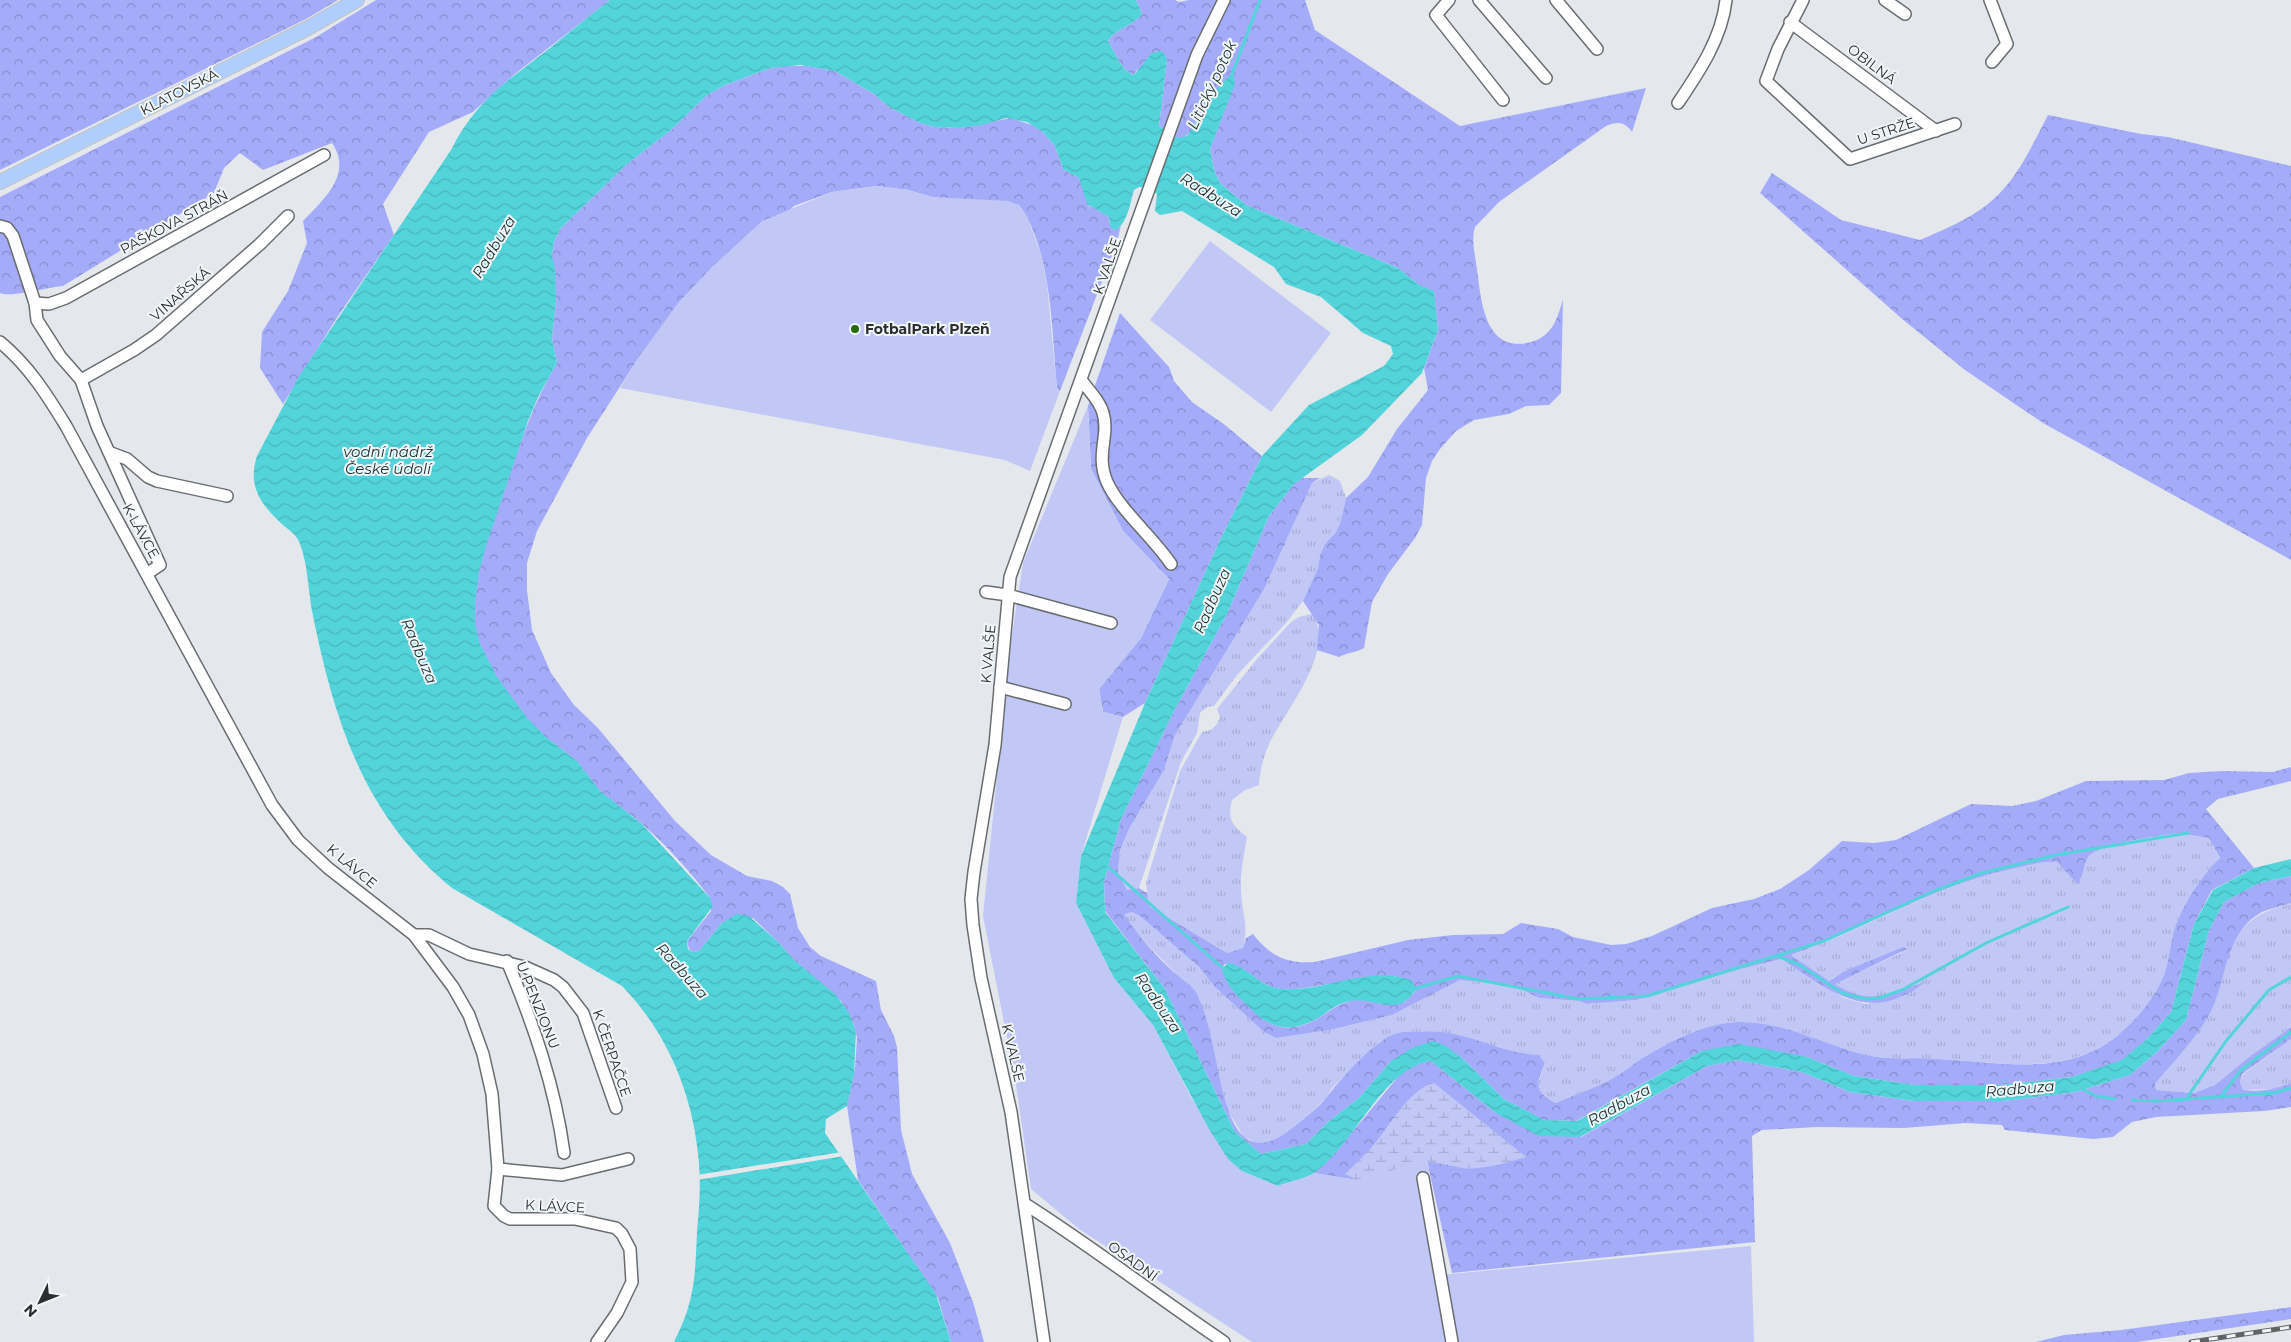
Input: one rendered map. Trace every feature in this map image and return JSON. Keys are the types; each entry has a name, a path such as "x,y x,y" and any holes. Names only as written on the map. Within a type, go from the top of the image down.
{"main road":[{"name":"KLATOVSKÁ","path":"0,182 308,28 357,0"}],"street":[{"name":"K VALŠE","path":"1044,1342 1011,1112 981,978 972,898 974,872 995,744 1010,577 1082,381 1197,55 1224,0"},
{"path":"1449,0 1436,15 1503,100"},
{"path":"1479,0 1546,78"},
{"path":"1556,0 1597,49"},
{"path":"1678,103 1712,46 1725,14 1726,0"},
{"path":"1790,22 1803,0"},
{"path":"1886,0 1905,14"},
{"path":"1990,0 2007,44 1992,62"},
{"name":"U STRŽE","path":"1790,22 1766,81 1850,159 1956,124"},
{"name":"OBILNÁ","path":"1790,22 1936,131"},
{"name":"PAŠKOVA STRÁŇ","path":"34,303 50,304 66,298 324,155"},
{"name":"VINAŘSKÁ","path":"81,380 134,350 156,335 260,244 288,216"},
{"path":"0,226 7,228 14,236 34,303 37,320 60,356 81,380 97,426 111,453 160,565 148,573"},
{"name":"K LÁVCE","path":"0,342 17,356 42,386 148,573 190,657 272,805 298,840 328,868 414,935 453,987 469,1014 483,1054 492,1094 498,1169 494,1206 510,1219 575,1219 616,1228 625,1237 631,1254 632,1282 618,1313 597,1342"},
{"path":"1082,381 1095,397 1103,413 1105,428 1101,449 1102,467 1108,483 1124,507 1150,534 1171,564"},
{"path":"111,453 127,459 148,478 228,496"},
{"path":"986,592 1008,595 1110,623"},
{"path":"1000,687 1065,704"},
{"name":"U PENZIONU","path":"414,935 430,935 469,954 507,962 541,1052 552,1089 564,1153"},
{"name":"K ČERPAČCE","path":"507,962 525,967 554,980 563,987 580,1007 591,1033 616,1108"},
{"path":"498,1169 562,1175 628,1158"},
{"path":"1423,1178 1452,1342"},
{"name":"OSADNÍ","path":"1025,1204 1060,1226 1166,1303 1224,1342"}],"green space":[{"path":"0,0 338,0 306,19 0,170"},
{"path":"376,0 610,0 515,74 473,112 429,132 383,204 394,235 338,316 283,404 260,368 262,332 288,291 307,243 303,221 327,195 338,176 338,154 332,143 263,170 240,153 224,168 214,193 63,286 12,294 0,293 0,197 316,37"},
{"path":"1136,0 1175,0 1179,2 1189,0 1305,0 1315,30 1460,126 1646,88 1632,132 1621,123 1606,126 1499,202 1475,227 1473,237 1474,248 1483,308 1493,331 1502,339 1513,343 1527,343 1542,337 1556,321 1563,299 1561,393 1549,405 1526,406 1509,414 1474,420 1456,431 1440,449 1432,461 1426,478 1422,525 1415,538 1388,574 1372,602 1364,648 1358,651 1339,657 1317,650 1319,625 1303,601 1318,568 1320,555 1325,544 1336,532 1341,521 1346,498 1368,477 1397,429 1428,390 1424,368 1438,330 1434,292 1419,285 1398,268 1246,205 1220,183 1214,170 1210,149 1228,101 1198,117 1191,131 1184,138 1178,138 1159,126 1167,59 1137,70 1134,75 1125,70 1108,41 1115,33 1142,14"},
{"path":"807,66 835,71 874,94 889,107 920,123 935,127 959,128 1011,118 1035,126 1055,146 1063,169 1079,178 1089,206 1109,217 1109,223 1119,228 1121,225 1117,242 1060,391 1057,388 1051,318 1044,268 1030,223 1019,205 932,197 908,190 877,186 832,192 794,206 641,354 587,438 537,531 527,563 527,590 532,630 551,673 574,705 598,728 675,821 711,855 747,876 772,881 783,887 790,894 798,928 810,947 821,956 876,981 881,1010 894,1036 897,1047 901,1130 912,1174 950,1243 974,1305 984,1342 951,1342 938,1298 858,1180 847,1106 855,1067 857,1038 854,1025 841,1001 794,960 753,918 722,923 699,951 692,952 689,949 687,941 711,911 710,898 660,840 604,795 579,764 544,736 521,712 501,686 485,658 476,631 474,600 484,551 524,433 547,380 557,363 552,338 556,300 552,256 554,242 560,229 627,164 671,130 707,95 725,85 771,68"},
{"path":"2048,115 2141,134 2168,137 2291,166 2291,560 2043,423 1965,370 1901,318 1760,193 1772,173 1841,220 1920,240 1952,226 1992,201 2021,166"},
{"name":"FotbalPark Plzeň","path":"877,186 908,190 932,197 1008,201 1019,205 1027,216 1041,254 1047,284 1057,388 1060,391 1030,471 1005,460 620,388 641,354 678,303 711,268 762,221 832,192"},
{"path":"1210,241 1331,333 1271,412 1150,320"},
{"path":"1120,313 1169,367 1174,381 1192,402 1225,425 1262,456 1221,538 1145,703 1123,717 1103,712 1099,689 1141,638 1169,579 1123,531 1091,469 1088,406"},
{"path":"1088,406 1091,469 1123,531 1169,579 1141,638 1099,689 1103,712 1123,717 1081,856 1076,903 1114,978 1153,1025 1192,1099 1242,1171 1278,1186 1313,1173 1357,1180 1428,1161 1439,1275 1751,1246 1754,1342 1252,1342 1079,1229 1031,1189 1015,1078 983,916 1010,648 1023,563"},
{"path":"1329,475 1340,481 1346,498 1341,521 1336,532 1325,544 1320,555 1318,568 1303,601 1286,623 1237,675 1214,706 1207,707 1200,713 1197,733 1181,762 1139,888 1127,890 1118,873 1120,850 1129,829 1164,770 1175,735 1280,550 1312,483"},
{"path":"1302,478 1320,478 1312,483 1264,589 1175,735 1164,770 1129,829 1120,850 1118,873 1127,890 1139,888 1147,893 1149,906 1227,953 1243,948 1246,938 1253,934 1266,948 1280,957 1296,962 1315,962 1408,940 1453,935 1503,934 1521,923 1558,929 1573,937 1611,945 1626,944 1652,936 1712,908 1754,899 1780,889 1809,870 1842,841 1874,843 1896,840 1971,804 2012,806 2036,801 2086,781 2164,780 2189,773 2222,771 2273,772 2291,767 2291,781 2218,799 2206,809 2254,868 2212,890 2194,924 2171,1012 2147,1039 2122,1061 2072,1077 2002,1085 1915,1085 1854,1076 1807,1057 1702,1051 1576,1121 1543,1120 1504,1099 1464,1060 1391,1061 1359,1098 1328,1122 1306,1144 1261,1154 1235,1132 1165,989 1105,911 1104,882 1121,819 1175,709 1227,614 1269,516 1294,484","holes":["2179,833 2209,838 2220,858 2201,881 2184,907 2174,930 2163,978 2146,1006 2117,1036 2097,1049 2076,1058 2053,1063 2007,1064 1929,1058 1881,1057 1862,1054 1770,1025 1738,1022 1725,1023 1699,1030 1673,1041 1649,1054 1608,1081 1556,1103 1543,1095 1538,1087 1545,1063 1539,1055 1517,1052 1449,1033 1403,1032 1389,1036 1369,1051 1322,1102 1295,1126 1275,1139 1259,1143 1246,1138 1237,1128 1229,1113 1209,1029 1197,994 1192,987 1154,953 1124,914 1132,912 1140,916 1199,967 1215,987 1264,1032 1276,1038 1330,1030 1392,1015 1460,980 1512,985 1539,998 1580,1001 1586,1004 1637,1000 1733,971 1781,959 1838,994 1868,1003 1884,1002 1910,993 1923,983 1879,996 1858,995 1835,984 1907,949 1903,947 1843,972 1829,981 1791,955 1930,895 1987,875 2036,864 2057,862 2077,884 2080,881 2087,859 2096,851 2131,841","1225,964 1240,968 1265,984 1280,989 1299,989 1391,976 1395,976 1416,989 1403,1002 1388,1004 1363,1000 1349,1001 1300,1026 1285,1027 1272,1024 1260,1017 1250,1007 1222,969"]},
{"path":"1312,614 1318,627 1319,643 1307,678 1269,745 1260,774 1259,785 1245,790 1232,800 1230,813 1232,822 1247,837 1241,884 1245,939 1243,948 1227,953 1149,906 1146,883 1180,771 1202,732 1211,730 1217,724 1220,717 1217,709 1257,659 1291,622 1299,617"},
{"path":"2180,833 2209,838 2220,859 2201,881 2184,908 2174,931 2163,978 2146,1006 2117,1036 2097,1049 2076,1057 2053,1062 2007,1064 1929,1058 1881,1057 1862,1054 1769,1025 1738,1022 1725,1023 1699,1030 1673,1041 1649,1054 1608,1081 1556,1103 1540,1093 1537,1086 1545,1063 1539,1055 1522,1054 1495,1046 1381,1041 1332,1088 1326,1098 1311,1112 1287,1133 1270,1143 1256,1143 1244,1137 1226,1108 1213,1047 1199,997 1135,932 1123,913 1132,912 1140,916 1199,967 1215,987 1264,1032 1276,1038 1330,1030 1392,1015 1460,980 1512,985 1539,998 1580,1001 1586,1004 1637,1000 1733,971 1781,959 1844,998 1867,1004 1922,984 1875,998 1856,996 1834,984 1907,950 1843,972 1828,981 1791,955 1847,933 1930,896 1987,875 2042,863 2057,862 2077,884 2082,877 2087,859 2096,851 2132,841"},
{"path":"2291,876 2291,903 2262,912 2249,921 2240,932 2233,945 2220,988 2209,1015 2191,1042 2155,1084 2156,1090 2194,1093 2215,1085 2249,1057 2291,1027 2291,1039 2242,1074 2240,1082 2243,1090 2255,1091 2273,1089 2291,1083 2291,1107 2264,1111 2156,1117 2132,1122 2113,1137 2093,1139 2005,1130 2002,1125 1966,1123 1904,1128 1817,1127 1762,1130 1752,1136 1755,1242 1452,1273 1427,1161 1357,1180 1313,1173 1344,1142 1401,1073 1418,1063 1431,1061 1496,1113 1581,1137 1707,1066 1738,1060 1802,1072 1850,1092 1914,1101 2003,1101 2076,1092 2130,1075 2158,1051 2186,1020 2209,930 2224,902 2259,883"},
{"path":"2291,903 2291,1027 2249,1057 2215,1085 2194,1093 2156,1090 2155,1084 2189,1043 2235,939 2246,925 2259,915"},
{"path":"2291,1039 2291,1083 2279,1089 2243,1090 2240,1082 2242,1075"},
{"path":"1434,1083 1526,1157 1494,1166 1468,1169 1427,1161 1357,1180 1345,1174 1377,1141 1407,1101 1425,1087"},
{"path":"2291,1307 2291,1319 2137,1342 2036,1342 2064,1335 2121,1330"}],"water":[{"name":"vodní nádrž České údolí","path":"610,0 1136,0 1142,14 1115,33 1108,41 1125,70 1134,75 1152,53 1162,51 1167,59 1159,126 1178,138 1187,136 1217,89 1233,72 1235,84 1210,149 1214,170 1220,183 1246,205 1398,268 1419,285 1434,291 1438,330 1422,373 1362,435 1294,484 1269,516 1227,614 1175,709 1121,819 1104,882 1105,912 1165,989 1235,1132 1261,1154 1306,1144 1328,1122 1359,1098 1391,1061 1412,1048 1433,1041 1446,1046 1464,1060 1504,1099 1544,1120 1577,1121 1702,1051 1739,1044 1807,1057 1854,1076 1915,1085 2002,1085 2072,1077 2122,1060 2147,1039 2171,1012 2194,924 2213,890 2254,868 2291,859 2291,876 2259,883 2224,902 2209,930 2186,1020 2158,1051 2130,1075 2076,1092 2003,1101 1914,1101 1850,1092 1802,1072 1738,1060 1707,1066 1580,1137 1539,1136 1496,1113 1431,1061 1414,1067 1383,1092 1343,1145 1314,1173 1278,1186 1242,1171 1228,1159 1209,1129 1153,1025 1114,978 1076,903 1081,856 1145,703 1221,538 1262,456 1309,405 1384,366 1393,354 1391,346 1363,333 1321,297 1286,284 1274,267 1182,211 1160,215 1155,211 1157,194 1147,188 1139,187 1134,190 1126,217 1120,227 1116,230 1113,229 1110,225 1109,217 1087,204 1079,178 1063,169 1055,146 1043,132 1027,122 1006,118 982,125 959,128 935,127 920,123 889,107 874,94 835,71 800,65 771,68 725,85 707,95 671,130 627,164 560,229 554,242 552,256 555,269 556,300 552,338 557,363 539,395 528,421 486,546 479,572 475,602 475,623 479,642 497,677 527,718 547,738 577,761 600,791 642,824 710,898 713,906 687,941 688,949 692,952 699,951 722,923 737,914 749,916 778,942 794,960 836,995 849,1013 856,1031 854,1074 847,1106 826,1119 825,1133 936,1294 951,1342 674,1342 686,1314 693,1288 700,1181 696,1139 685,1091 666,1046 639,1005 622,986 452,888 421,860 396,829 374,797 342,727 321,651 312,611 305,560 299,541 295,535 275,518 262,502 255,486 254,477 257,456 298,378 451,150 466,124 505,83"},
{"path":"1228,963 1242,968 1274,988 1298,989 1363,977 1395,976 1411,980 1416,989 1409,998 1394,1005 1360,1000 1350,1001 1338,1005 1320,1017 1300,1026 1281,1027 1264,1020 1236,994 1226,980 1222,969"}],"pier":[{"path":"842,1152 844,1156 697,1180 697,1175"}],"waterway":[{"name":"Litický potok","path":"1232,74 1260,0"},
{"path":"1414,989 1458,976 1579,999 1647,996 1824,941 1934,891 1982,873 2056,855 2188,833"},
{"path":"1106,865 1225,970"},
{"path":"1777,956 1798,964 1842,993 1866,999 1879,998 1902,990 1986,943 2068,907"},
{"path":"2186,1099 2226,1041 2269,990 2291,977"},
{"path":"2222,1095 2241,1070 2291,1032"},
{"path":"2132,1100 2158,1101 2274,1093 2291,1088"},
{"path":"2082,1089 2096,1096 2115,1099"}],"railway":[{"path":"2191,1342 2291,1327"}],"place":[{"name":"FotbalPark Plzeň","path":"855,329"}],"water label":[{"name":"Radbuza","path":"1211,195"},
{"name":"Radbuza","path":"494,247"},
{"name":"Radbuza","path":"1212,601"},
{"name":"Radbuza","path":"419,651"},
{"name":"Radbuza","path":"682,971"},
{"name":"Radbuza","path":"1158,1003"},
{"name":"Radbuza","path":"2020,1089"},
{"name":"Radbuza","path":"1619,1105"}]}
